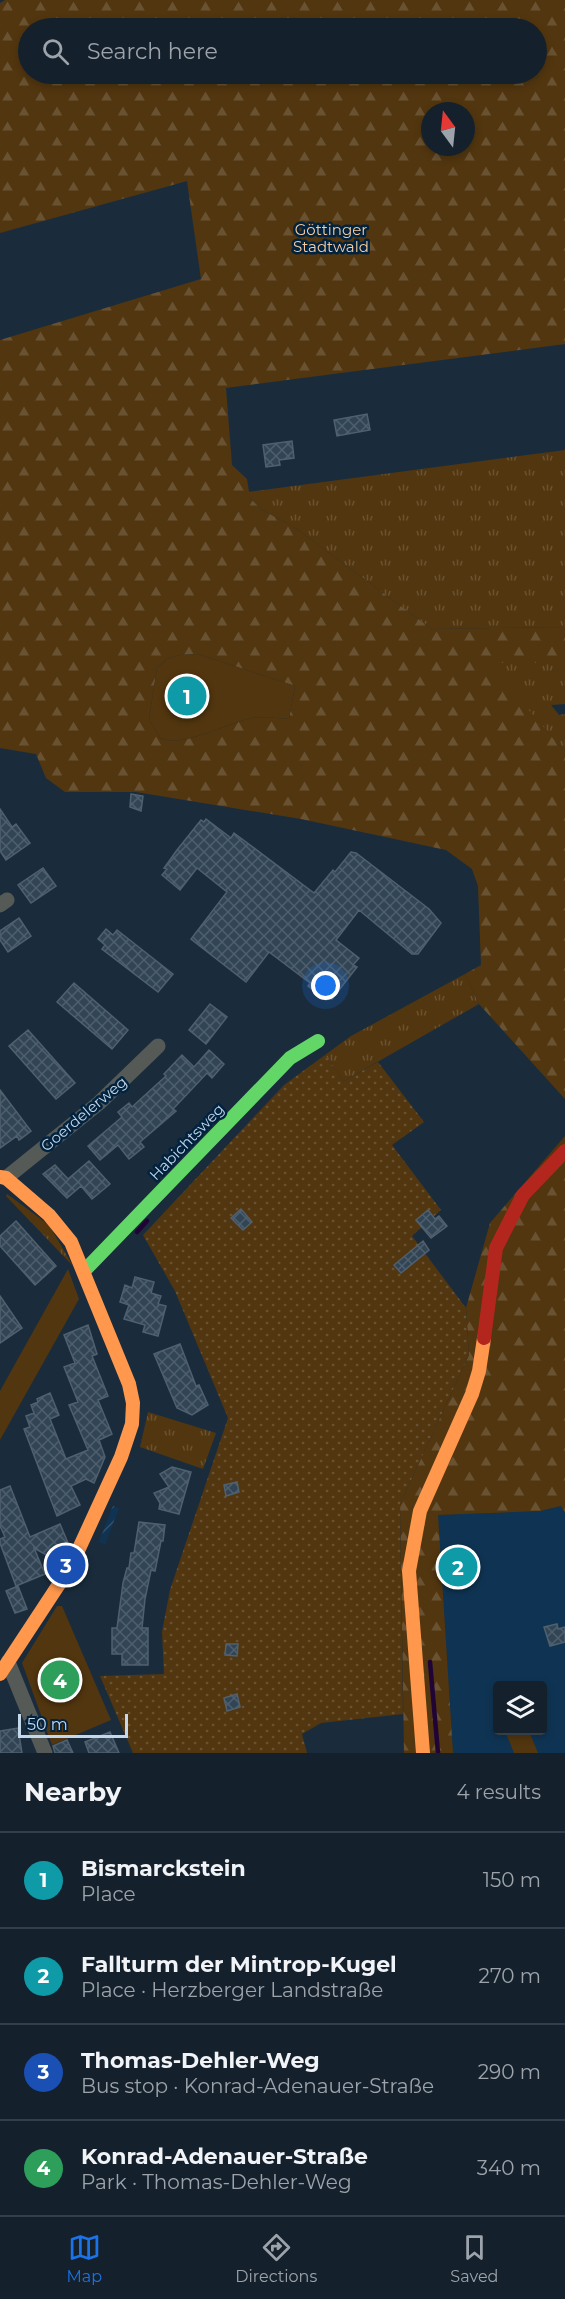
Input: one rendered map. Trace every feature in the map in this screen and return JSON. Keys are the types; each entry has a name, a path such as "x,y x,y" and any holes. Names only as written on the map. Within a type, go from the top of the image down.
{"street":[{"name":"Habichtsweg","path":"84,1271 290,1058 318,1041"},
{"name":"Goerdelerweg","path":"4,1668 71,1566 121,1457 132,1424 133,1403 129,1384 84,1271 61,1226 3,1178 99,1102 158,1046"},
{"path":"423,1753 409,1571 420,1512 472,1394 479,1371 490,1278 496,1248 523,1195 565,1151"},
{"path":"4,1668 45,1753"}],"shaded area":[{"path":"113,1506 119,1508 105,1544 99,1542"},
{"path":"561,1506 565,1513 565,1753 453,1753 438,1515 540,1511"}],"green space":[{"name":"Göttinger Stadtwald","path":"5,0 565,0 565,344 226,388 232,465 247,479 250,498 262,510 294,527 432,629 565,627 565,663 488,663 565,752 565,1099 479,1004 465,974 481,965 478,886 472,869 446,850 301,819 136,792 65,792 46,778 36,754 0,748 0,340 201,279 187,181 0,233 0,3","holes":["198,654 295,686 289,719 251,718 191,738 168,741 160,738 149,719 157,668 167,659 180,655"]},
{"path":"565,450 565,627 432,629 294,527 262,510 250,498 248,492"},
{"path":"198,654 295,686 289,719 251,718 191,738 168,741 160,738 149,719 157,668 167,659 180,655"},
{"path":"487,663 565,663 565,704 551,705 559,715 565,714 565,752"},
{"path":"465,974 479,1004 344,1081 325,1055 351,1036"},
{"path":"325,1055 344,1081 378,1062 424,1122 392,1145 441,1210 412,1236 466,1308 469,1355 400,1504 403,1714 321,1723 302,1734 307,1753 133,1753 100,1676 164,1674 162,1632 170,1590 228,1418 175,1291 143,1235 284,1085"},
{"path":"565,1136 565,1513 561,1506 540,1511 438,1515 453,1753 404,1753 400,1504 469,1355 466,1308 490,1223"},
{"path":"7,1194 49,1225 73,1266 6,1196"},
{"path":"68,1269 79,1299 0,1440 0,1391"},
{"path":"148,1412 216,1433 203,1469 140,1447"},
{"path":"57,1606 62,1606 111,1720 52,1745 22,1663"},
{"path":"507,1735 531,1735 538,1753 514,1753"}],"building":[{"path":"367,414 370,430 337,436 334,420"},
{"path":"292,441 294,458 279,460 280,465 266,467 263,445"},
{"path":"178,688 199,691 196,712 175,709 173,706"},
{"path":"131,794 143,796 141,811 130,807"},
{"path":"0,809 12,827 16,824 30,843 6,860 0,851"},
{"path":"206,819 231,838 234,833 314,893 351,852 356,853 429,909 441,923 418,954 412,954 359,910 336,940 359,958 353,965 357,967 332,999 329,996 326,1000 308,986 310,983 269,952 246,982 191,939 227,892 197,868 180,890 162,875 167,869 164,868 177,850 201,820 204,822"},
{"path":"43,868 56,886 31,903 18,885"},
{"path":"19,918 31,936 8,952 0,940 0,931"},
{"path":"106,929 113,935 117,930 173,974 158,992 102,949 105,945 98,939"},
{"path":"74,983 128,1030 112,1049 57,1002"},
{"path":"210,1004 227,1017 206,1044 189,1030"},
{"path":"28,1030 75,1083 56,1099 9,1046"},
{"path":"209,1050 224,1064 212,1078 207,1073 173,1109 176,1111 140,1142 144,1147 129,1159 118,1145 100,1160 88,1146 122,1117 118,1112 129,1103 132,1107 166,1076 164,1074 182,1055 194,1067"},
{"path":"0,1090 31,1131 19,1140 17,1136 0,1148"},
{"path":"89,1161 110,1184 92,1199 81,1186 67,1198 43,1174 55,1165 68,1179"},
{"path":"241,1209 252,1222 243,1230 231,1218"},
{"path":"428,1210 435,1219 439,1216 447,1226 431,1238 416,1220"},
{"path":"16,1221 56,1266 35,1285 0,1246 0,1236"},
{"path":"423,1241 429,1250 401,1273 394,1265"},
{"path":"135,1277 154,1282 151,1293 161,1296 158,1304 166,1306 158,1336 143,1332 145,1325 124,1319 129,1305 120,1302 125,1285 132,1288"},
{"path":"0,1296 22,1328 0,1343"},
{"path":"88,1325 97,1354 92,1356 108,1396 98,1400 112,1434 99,1440 105,1457 94,1483 86,1479 71,1486 80,1505 57,1516 24,1429 30,1427 26,1416 34,1413 31,1405 38,1402 37,1399 50,1393 59,1415 50,1419 66,1459 88,1450 69,1405 78,1402 64,1367 75,1363 64,1335"},
{"path":"180,1344 196,1386 199,1385 208,1405 192,1415 177,1408 154,1354"},
{"path":"172,1467 191,1472 179,1514 159,1509 160,1503 154,1493 169,1487 160,1474"},
{"path":"237,1482 239,1492 226,1496 224,1485"},
{"path":"10,1486 30,1537 60,1524 68,1543 59,1562 34,1548 45,1574 16,1586 0,1543 0,1539 5,1537 0,1526 0,1490"},
{"path":"139,1522 165,1525 155,1571 151,1570 145,1599 142,1628 148,1628 148,1665 122,1665 122,1654 112,1654 112,1628 117,1628 123,1583 127,1568 129,1568 131,1553 134,1553"},
{"path":"18,1586 27,1609 15,1613 6,1591"},
{"path":"557,1624 558,1629 565,1627 565,1642 550,1646 544,1627"},
{"path":"226,1644 238,1644 237,1656 225,1655"},
{"path":"237,1694 240,1707 227,1711 224,1698"},
{"path":"18,1728 22,1753 0,1753 0,1731"},
{"path":"110,1732 119,1753 89,1753 85,1742"},
{"path":"67,1740 73,1753 55,1753 53,1746"}],"waterway":[{"path":"137,1232 147,1221"},
{"path":"430,1662 438,1753"}],"traffic: fast":[{"path":"84,1271 290,1058 318,1041"}],"traffic: slow":[{"path":"0,1177 6,1178 49,1215 71,1242 129,1384 133,1403 132,1424 121,1457 71,1566 0,1674"},
{"path":"423,1753 409,1571 420,1511 472,1394 479,1371 484,1338"}],"traffic: jam":[{"path":"484,1338 496,1248 523,1195 565,1151"}],"place":[{"name":"Bismarckstein","path":"187,696"},
{"name":"Thomas-Dehler-Weg","path":"66,1565"},
{"name":"Fallturm der Mintrop-Kugel","path":"458,1567"},
{"name":"Konrad-Adenauer-Straße","path":"60,1680"}]}
